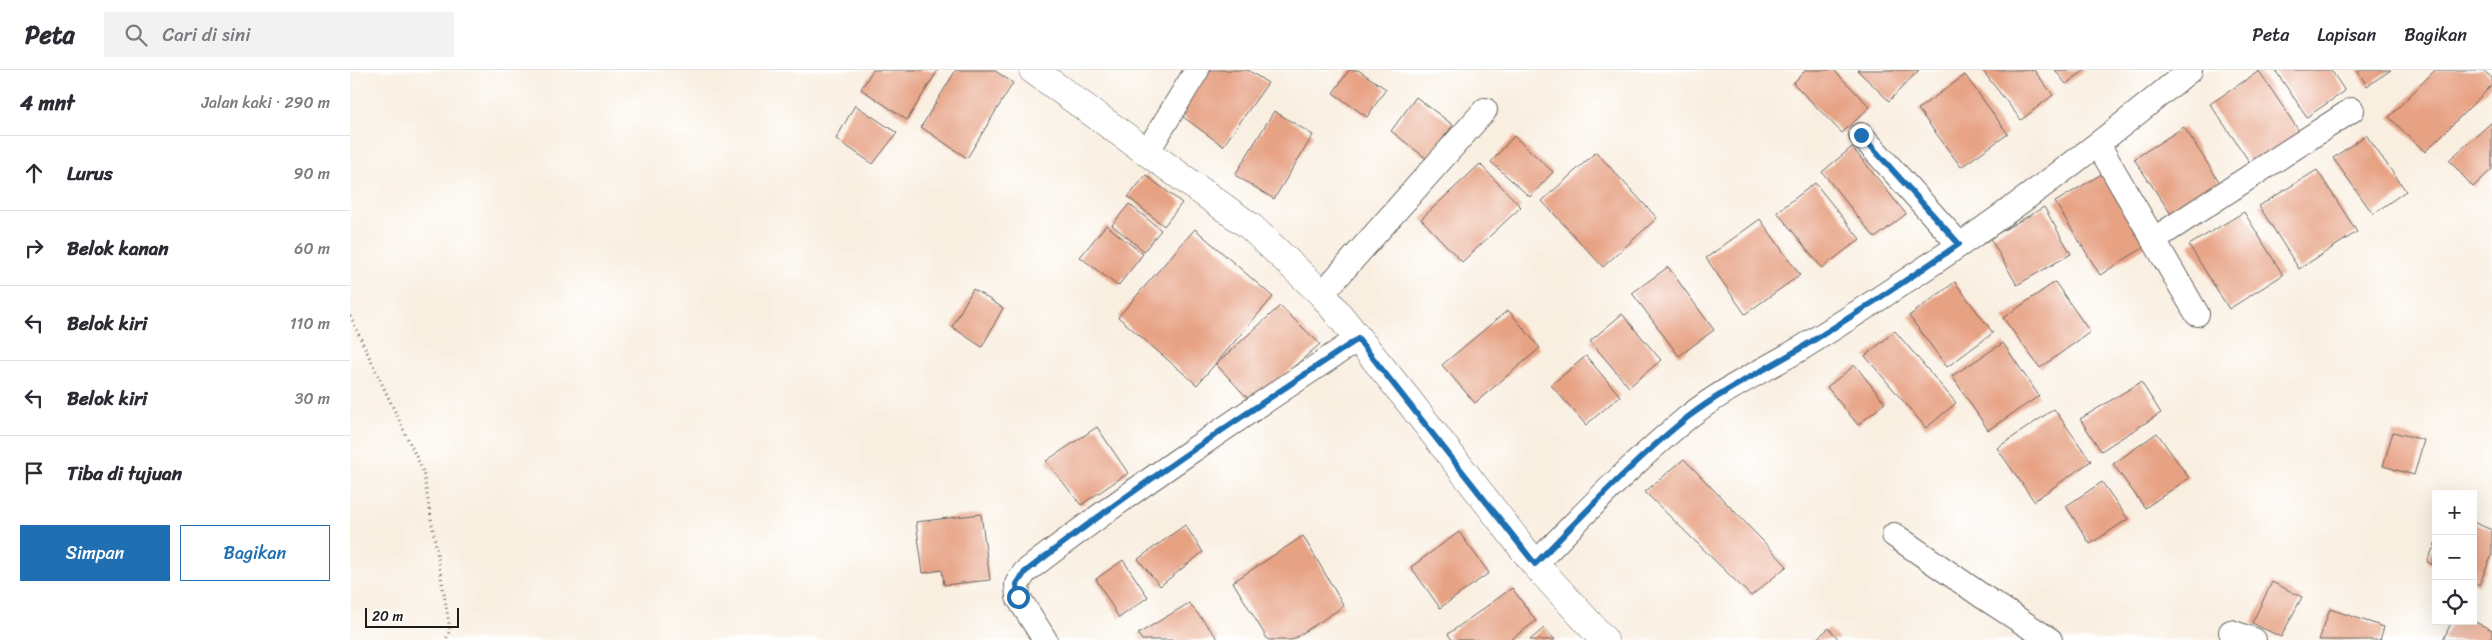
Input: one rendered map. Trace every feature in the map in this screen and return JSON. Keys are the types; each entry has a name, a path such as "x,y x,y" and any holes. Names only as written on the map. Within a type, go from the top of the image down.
{"street":[{"path":"1033,70 1251,227 1322,294 1535,564 1604,640"},
{"path":"1147,152 1197,70"},
{"path":"1535,564 1596,502 1687,418 1724,392 1799,349 1903,283 2099,146 2190,70"},
{"path":"1322,294 1485,110"},
{"path":"2153,240 2352,110"},
{"path":"1861,135 1959,244"},
{"path":"2099,146 2197,314"},
{"path":"1045,640 1018,597 1017,584 1025,572 1124,497 1213,435 1358,339"},
{"path":"1894,535 2050,640"},
{"path":"2231,632 2254,640"}],"path":[{"path":"350,316 423,471 450,629 446,640"}],"building":[{"path":"873,70 938,70 907,120 861,89"},
{"path":"956,70 994,70 1013,83 967,158 921,127"},
{"path":"1202,70 1248,70 1268,83 1223,146 1175,111"},
{"path":"1349,70 1358,70 1386,89 1367,117 1333,93"},
{"path":"1806,70 1834,70 1870,107 1842,133 1793,83"},
{"path":"1857,70 1919,70 1889,101"},
{"path":"1982,70 2034,70 2053,95 2021,120"},
{"path":"2055,70 2085,70 2066,84"},
{"path":"2275,70 2331,70 2345,91 2307,117"},
{"path":"2357,70 2391,70 2367,86"},
{"path":"2435,70 2483,70 2492,78 2492,85 2425,152 2389,117"},
{"path":"2259,71 2303,137 2255,170 2210,104"},
{"path":"1965,75 2008,134 1961,167 1918,109"},
{"path":"1416,97 1453,125 1427,159 1391,131"},
{"path":"855,105 897,133 873,164 836,139"},
{"path":"1274,111 1313,135 1274,199 1235,175"},
{"path":"2492,122 2492,169 2473,187 2449,160"},
{"path":"2184,127 2222,186 2173,217 2134,159"},
{"path":"2366,135 2406,191 2373,214 2333,158"},
{"path":"1514,136 1553,172 1530,197 1491,162"},
{"path":"1852,147 1906,214 1875,238 1822,172"},
{"path":"1596,152 1657,218 1603,267 1542,201"},
{"path":"1480,164 1521,207 1462,262 1421,219"},
{"path":"2317,170 2357,232 2299,269 2259,206"},
{"path":"2105,172 2149,244 2100,275 2055,202"},
{"path":"1146,175 1182,203 1164,226 1128,197"},
{"path":"1815,183 1860,239 1822,268 1777,212"},
{"path":"1129,204 1161,230 1144,251 1112,225"},
{"path":"2044,207 2071,254 2017,285 1990,238"},
{"path":"2244,212 2283,275 2229,309 2189,245"},
{"path":"1760,219 1800,275 1745,314 1706,258"},
{"path":"1106,225 1143,254 1118,286 1080,257"},
{"path":"1195,229 1273,297 1197,385 1118,317"},
{"path":"1668,267 1714,330 1679,356 1632,293"},
{"path":"1955,282 1993,333 1947,367 1909,316"},
{"path":"2055,282 2090,332 2040,368 2003,318"},
{"path":"973,289 1003,308 982,347 952,327"},
{"path":"1280,306 1320,344 1252,403 1216,364"},
{"path":"1508,310 1540,348 1475,403 1442,365"},
{"path":"1622,314 1661,360 1629,387 1590,341"},
{"path":"1895,331 1956,403 1926,428 1865,356"},
{"path":"2003,343 2039,396 1988,430 1952,376"},
{"path":"1586,356 1620,396 1586,425 1551,385"},
{"path":"1855,365 1885,403 1858,425 1827,387"},
{"path":"2141,382 2161,413 2101,451 2080,419"},
{"path":"2054,409 2091,461 2034,501 1997,448"},
{"path":"1097,427 1128,473 1081,505 1046,461"},
{"path":"2393,432 2424,440 2414,475 2383,466"},
{"path":"2157,433 2189,478 2145,508 2113,464"},
{"path":"1684,459 1787,566 1751,596 1645,492"},
{"path":"2102,482 2128,519 2090,544 2066,506"},
{"path":"981,514 990,580 944,585 942,570 923,573 916,522"},
{"path":"2477,524 2492,530 2492,555 2479,585 2477,584"},
{"path":"1185,525 1203,552 1160,586 1138,559"},
{"path":"1459,532 1489,573 1440,608 1411,567"},
{"path":"1303,536 1344,606 1292,640 1268,640 1233,582"},
{"path":"2432,551 2432,564 2427,562"},
{"path":"1123,560 1148,597 1119,618 1096,579"},
{"path":"2272,582 2302,597 2281,637 2252,623"},
{"path":"1512,588 1536,621 1510,640 1452,640 1448,634"},
{"path":"1189,603 1219,640 1142,640 1138,634"},
{"path":"2330,609 2384,627 2380,640 2319,640"},
{"path":"2477,623 2492,630 2492,640 2443,640 2450,625 2477,625"},
{"path":"1544,628 1555,640 1530,640"},
{"path":"1829,628 1839,640 1815,640"}],"route":[{"path":"1018,597 1017,584 1025,572 1100,514 1213,435 1358,339 1408,400 1535,564 1596,502 1687,418 1724,392 1799,349 1903,283 1959,244 1861,135"}]}
